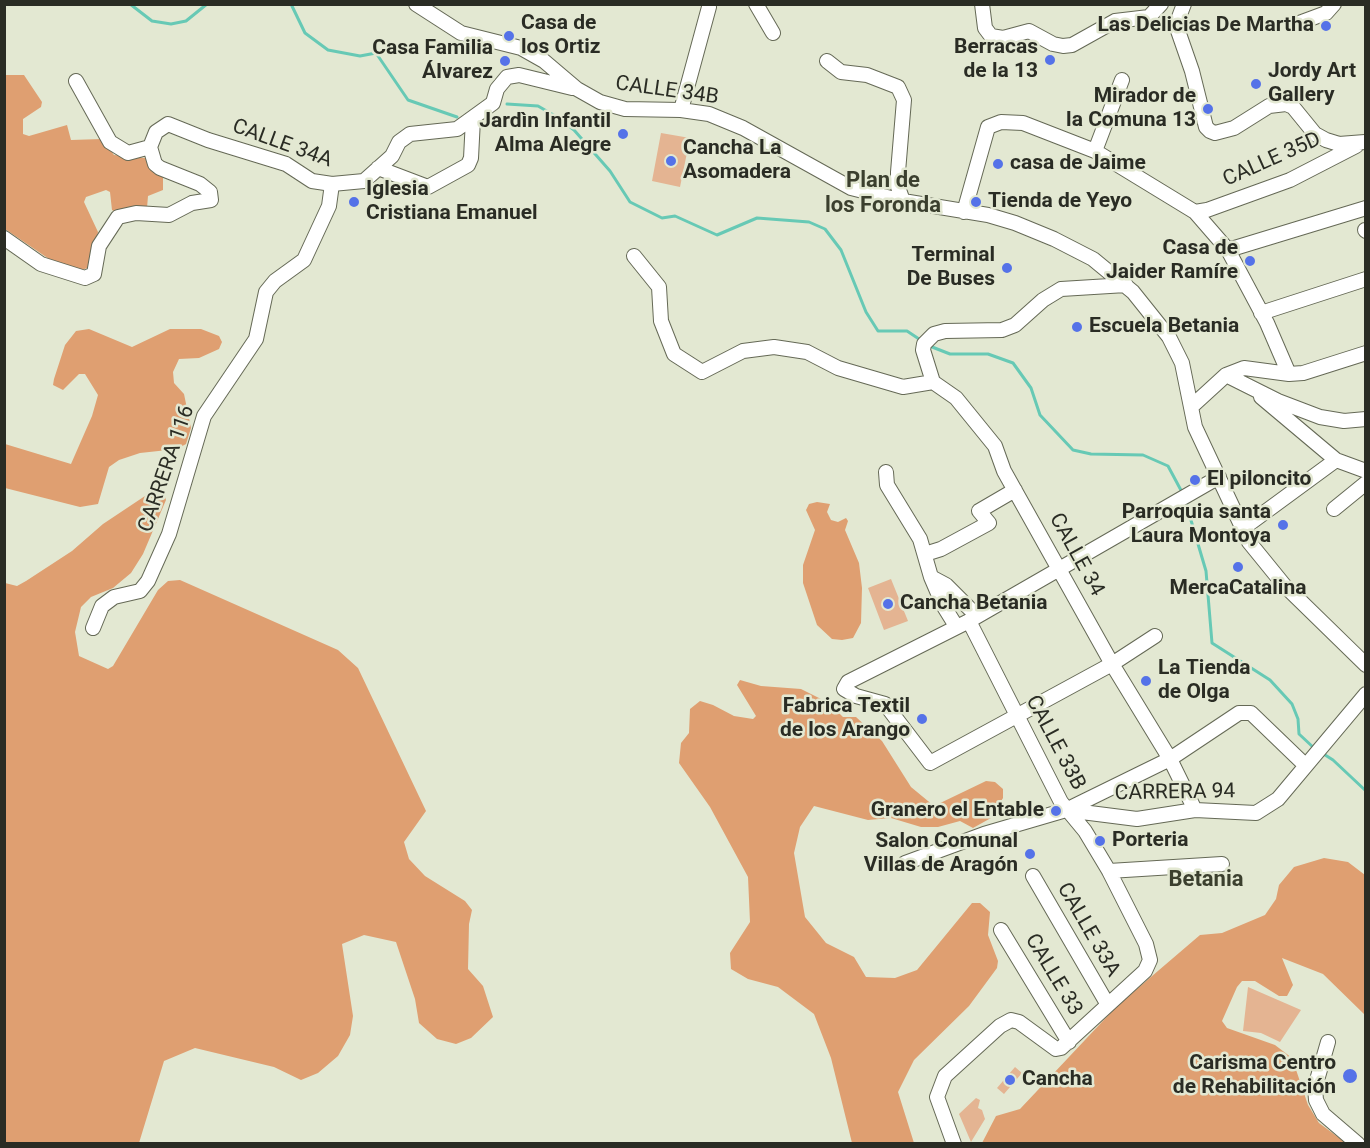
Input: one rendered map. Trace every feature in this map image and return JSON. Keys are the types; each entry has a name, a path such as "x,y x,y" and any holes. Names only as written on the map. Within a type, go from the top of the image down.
{"street":[{"name":"CALLE 34B","path":"416,4 436,11 461,33 521,48 544,61 577,89 600,102 626,109 681,110 709,114 743,128 851,188 903,201 1015,223 1054,238 1093,260 1126,285 1169,337 1182,363 1195,427 1242,529 1262,559 1284,585 1365,665"},
{"path":"756,4 773,33"},
{"path":"982,4 985,28 991,36 1004,38 1029,31 1053,44 1063,46 1072,45 1115,21 1149,16 1161,4"},
{"path":"1184,4 1176,25 1206,127 1210,131 1215,133 1234,128 1269,106 1286,104 1293,107 1315,134 1326,140 1339,144 1365,142"},
{"path":"1299,23 1326,13 1335,4"},
{"path":"681,110 709,7"},
{"path":"827,61 841,72 867,75 898,87 904,100 898,172 898,187 903,201"},
{"name":"CALLE 34A","path":"150,147 156,132 168,124 208,140 286,164 312,181 332,184 364,182 392,156 404,137 457,129 472,119 493,103 497,89 507,77 519,75 577,89"},
{"path":"1095,151 1122,80"},
{"path":"4,238 41,264 85,278 94,274 99,246 118,217 136,213 169,215 192,203 211,200 210,192 200,184 155,164 150,147 128,153 117,148 110,141 76,81"},
{"path":"378,168 428,187 468,165 471,158 472,119"},
{"path":"964,212 988,127 1001,122 1023,123 1095,151 1122,165 1195,212 1228,250 1262,313 1289,374"},
{"name":"CALLE 35D","path":"1195,212 1207,210 1283,183 1365,142"},
{"name":"CARRERA 116","path":"93,628 102,606 114,597 140,591 148,581 169,534 204,416 256,339 266,292 275,281 304,260 329,206 332,184"},
{"path":"1228,250 1361,209"},
{"path":"634,256 659,287 661,321 674,354 702,372 743,351 774,347 807,352 838,368 903,387 933,382 923,350 924,344 934,334 945,331 1002,330 1015,325 1043,300 1061,289 1126,285"},
{"path":"1262,313 1365,279"},
{"path":"1191,407 1226,375 1244,368 1289,374 1318,370 1365,354"},
{"path":"1226,375 1256,391 1320,417 1344,421 1365,419"},
{"name":"CALLE 34","path":"933,382 956,398 995,446 1015,490 1112,664 1170,759 1195,810"},
{"path":"1256,391 1268,405 1336,460 1365,471"},
{"path":"1242,529 1336,460"},
{"path":"886,472 887,485 910,520 943,605 967,621"},
{"path":"1155,636 1112,664 930,763 885,704 846,692 844,686 967,621 1219,477"},
{"path":"1334,509 1365,483"},
{"path":"925,554 941,549 989,523 979,511 1015,490"},
{"path":"931,577 946,585 967,621"},
{"name":"CALLE 33B","path":"967,621 1066,810 1085,831 1146,944 1150,960 1144,971 1108,1005"},
{"name":"CARRERA 94","path":"905,863 984,834 1066,810 1137,819 1195,810 1256,813 1278,799 1365,694"},
{"path":"1066,810 1170,759 1239,713 1251,713 1311,757"},
{"path":"1109,872 1222,864"},
{"name":"CALLE 33A","path":"1033,876 1108,1005"},
{"name":"CALLE 33","path":"1001,930 1069,1042"},
{"path":"954,1143 937,1097 945,1076 1000,1026 1011,1020 1019,1023 1056,1049 1069,1042 1108,1005"},
{"path":"1328,1042 1315,1087 1316,1100 1323,1114 1358,1143"}],"shaded area":[{"path":"4,75 24,75 42,102 41,107 23,119 23,134 29,136 67,125 71,140 102,139 114,155 145,158 163,176 163,190 148,196 147,208 116,212 112,210 110,192 106,190 86,197 84,202 98,232 90,267 79,271 52,261 5,229"},
{"name":"Cancha La Asomadera","path":"661,133 690,138 680,187 652,181"},
{"path":"89,329 132,347 170,329 201,329 219,336 222,342 219,349 199,358 179,359 173,372 174,383 184,394 191,428 186,444 177,449 140,453 119,460 109,467 98,504 80,507 5,488 5,444 71,464 92,416 98,395 85,374 79,374 63,390 53,385 65,345 76,331"},
{"path":"151,492 164,494 166,500 143,554 131,573 113,588 91,597 81,607 75,632 79,656 108,669 113,666 158,590 168,581 180,580 338,650 358,668 426,811 404,842 409,859 425,876 465,901 472,910 469,924 468,969 483,986 493,1017 471,1038 456,1044 437,1039 419,1023 415,999 396,942 364,935 342,944 353,1016 350,1035 338,1056 318,1073 301,1080 274,1067 195,1048 164,1061 139,1143 5,1143 5,583 17,586 26,581 72,551 103,524"},
{"path":"817,502 830,504 827,512 831,520 838,522 846,518 848,521 845,530 859,563 862,588 861,623 853,638 832,639 817,625 803,583 803,565 815,530 806,510 809,504"},
{"name":"Cancha Betania","path":"891,579 908,621 884,630 868,588"},
{"path":"740,680 761,686 801,689 829,703 843,717 856,717 882,741 911,787 934,806 986,781 995,782 1003,789 1003,798 991,818 973,828 960,821 938,827 921,827 891,818 868,820 814,806 800,827 794,853 805,917 826,943 854,957 866,977 895,978 917,970 972,903 980,903 990,912 988,935 998,961 997,968 969,1006 914,1060 898,1092 914,1143 852,1143 831,1058 814,1014 778,987 748,979 731,969 730,953 750,922 748,877 710,807 679,763 681,743 689,733 690,709 700,701 734,716 753,719 756,716 737,685"},
{"path":"1324,858 1348,862 1365,875 1365,1015 1323,974 1282,958 1293,985 1287,996 1279,996 1255,981 1242,981 1222,1021 1227,1028 1275,1045 1292,1058 1308,1105 1319,1123 1346,1143 982,1143 996,1116 1020,1109 1117,1006 1200,935 1222,933 1265,915 1276,899 1279,885 1294,867"},
{"path":"1248,987 1301,1010 1280,1042 1261,1033 1243,1031"},
{"name":"Cancha","path":"1015,1067 1022,1073 1004,1094 997,1088"},
{"path":"976,1098 980,1100 978,1108 982,1110 985,1119 971,1142 959,1114"}],"waterway":[{"path":"130,4 152,21 171,24 186,21 207,4"},
{"path":"291,4 305,33 328,50 360,56 376,53 408,100 457,117"},
{"path":"507,104 538,106 557,117 574,130 610,171 630,202 662,218 675,216 717,235 757,218 809,222 825,229 841,250 866,312 878,331 907,331 922,341"},
{"path":"927,345 950,354 988,354 1013,363 1031,388 1040,415 1073,450 1091,454 1143,455 1168,466 1183,494"},
{"path":"1185,500 1206,571 1212,643 1270,680 1292,704 1298,719 1299,734 1314,748"},
{"path":"1322,753 1333,760 1366,791"}],"place":[{"name":"Las Delicias De Martha","path":"1326,26"},
{"name":"Casa de los Ortiz","path":"509,36"},
{"name":"Berracas de la 13","path":"1050,60"},
{"name":"Casa Familia Álvarez","path":"505,61"},
{"name":"Jordy Art Gallery","path":"1256,84"},
{"name":"Mirador de la Comuna 13","path":"1208,109"},
{"name":"Jardìn Infantil Alma Alegre","path":"623,134"},
{"name":"Cancha La Asomadera","path":"671,161"},
{"name":"casa de Jaime","path":"998,164"},
{"name":"Iglesia Cristiana Emanuel","path":"354,202"},
{"name":"Tienda de Yeyo","path":"976,202"},
{"name":"Casa de Jaider Ramíre","path":"1250,261"},
{"name":"Terminal De Buses","path":"1007,268"},
{"name":"Escuela Betania","path":"1077,327"},
{"name":"El piloncito","path":"1195,480"},
{"name":"Parroquia santa Laura Montoya","path":"1283,525"},
{"name":"MercaCatalina","path":"1238,567"},
{"name":"Cancha Betania","path":"888,604"},
{"name":"La Tienda de Olga","path":"1146,681"},
{"name":"Fabrica Textil de los Arango","path":"922,719"},
{"name":"Granero el Entable","path":"1056,811"},
{"name":"Porteria","path":"1100,841"},
{"name":"Salon Comunal Villas de Aragón","path":"1030,854"},
{"name":"Carisma Centro de Rehabilitación","path":"1350,1076"},
{"name":"Cancha","path":"1010,1080"}],"district":[{"name":"Plan de los Foronda","path":"883,194"},
{"name":"Betania","path":"1206,880"}]}
